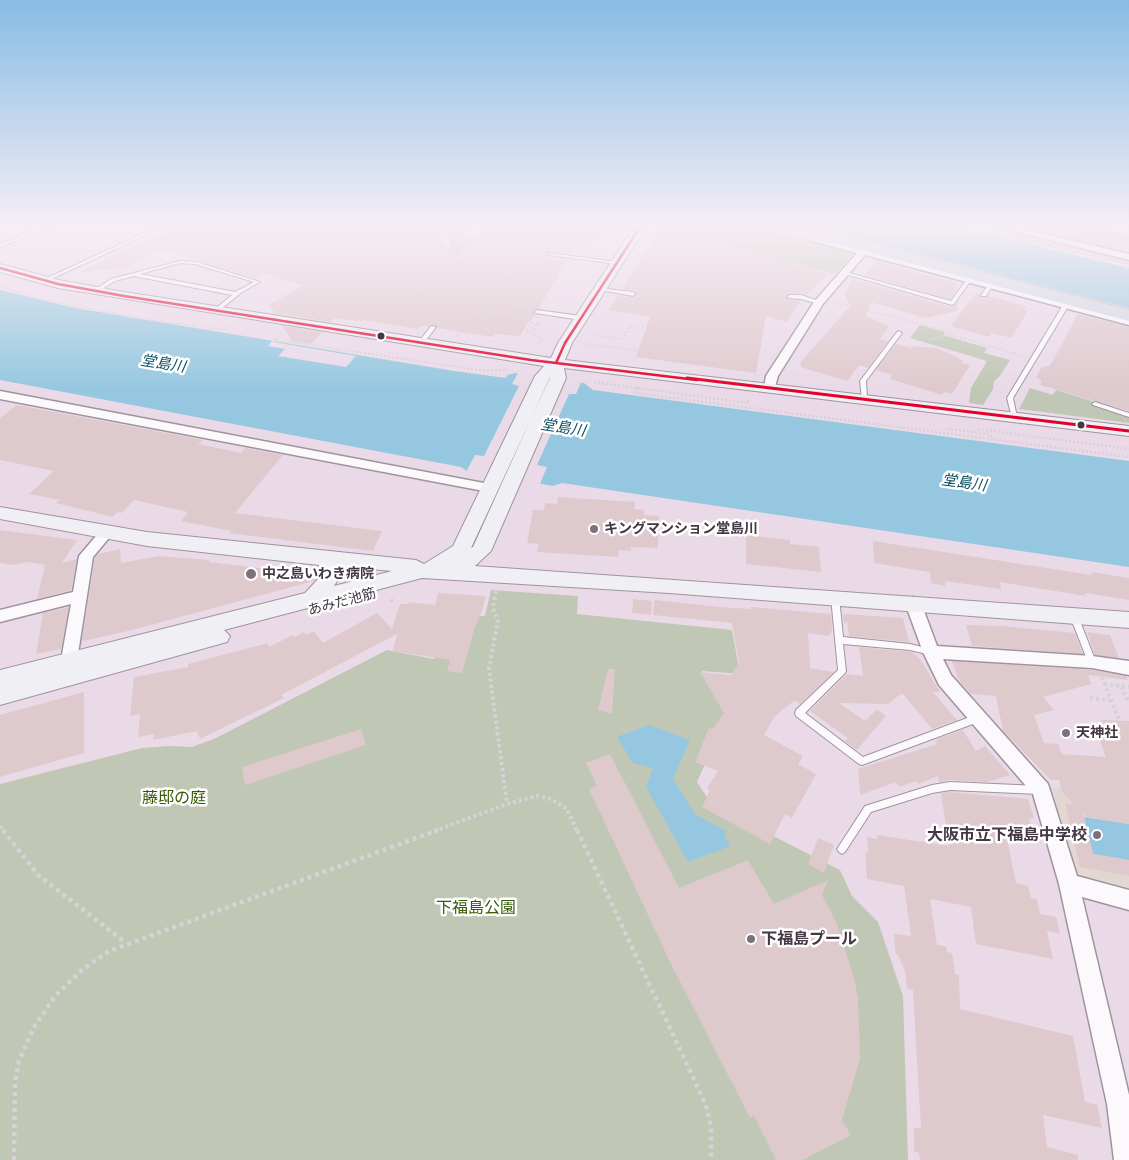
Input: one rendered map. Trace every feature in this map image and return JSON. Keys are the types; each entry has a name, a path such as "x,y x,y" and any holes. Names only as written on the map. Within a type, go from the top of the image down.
{"highway":[{"path":"989,281 1129,316"}],"street":[{"path":"50,281 95,291 421,343 552,373 770,388 1129,431"},
{"name":"あみだ池筋","path":"0,696 455,572 482,548 514,480 552,373 565,343 605,281"},
{"path":"770,388 772,376 819,302 836,281"},
{"path":"981,281 1129,322"},
{"name":"あみだ池筋","path":"0,679 430,569 461,550 492,482 552,373"},
{"path":"0,395 492,482"},
{"path":"0,513 205,547 430,569 448,569 455,572"},
{"path":"70,660 86,556 107,532"},
{"path":"430,569 461,559 482,548"},
{"path":"313,598 326,585 329,578 330,572 325,558"},
{"path":"410,574 455,572 835,597 1129,620"},
{"path":"0,616 80,596"},
{"path":"913,603 931,652 945,680 1040,790 1069,884 1119,1104 1127,1160"},
{"path":"931,652 1096,668 1129,668"},
{"path":"1069,884 1129,900"}],"lane":[{"path":"95,291 111,281"},
{"path":"173,281 238,293"},
{"path":"183,281 238,293"},
{"path":"216,311 238,293 258,282 255,281"},
{"path":"876,281 952,303 965,281"},
{"path":"984,295 991,285"},
{"path":"600,289 634,294"},
{"path":"790,297 801,297 819,302"},
{"path":"1014,417 1010,398 1066,305"},
{"path":"535,316 581,318"},
{"path":"421,343 433,328"},
{"path":"864,398 863,381 899,333"},
{"path":"1095,404 1129,415"},
{"path":"835,597 842,672 799,713 862,761 978,718"},
{"path":"1074,616 1096,668"},
{"path":"839,640 931,652"},
{"path":"842,849 868,809 932,789 950,786 1040,790"}],"path":[{"path":"378,327 429,281"},
{"path":"460,332 497,281"},
{"path":"563,281 584,284"},
{"path":"0,286 37,298 131,317 224,330 231,324"},
{"path":"469,293 483,300 491,311 535,316 526,332 529,333 536,323 539,324 532,334 542,339 537,347"},
{"path":"464,298 530,307"},
{"path":"832,302 946,331 951,335 1033,359"},
{"path":"476,334 491,311"},
{"path":"591,334 624,339 628,326 646,328"},
{"path":"274,331 283,333 274,340 464,368 510,370"},
{"path":"929,340 951,335"},
{"path":"582,346 588,345 638,351"},
{"path":"464,368 467,363"},
{"path":"594,383 748,403"},
{"path":"637,388 635,393 1129,457"},
{"path":"948,434 948,429 968,429 990,434 991,439"},
{"path":"497,586 493,608 498,620 489,669 507,804"},
{"path":"1096,668 1119,720"},
{"path":"1104,684 1129,687"},
{"path":"1121,686 1129,702"},
{"path":"1090,698 1110,700"},
{"path":"14,1160 15,1084 19,1061 34,1027 55,996 84,969 109,951 126,943 507,804 537,796 551,799 567,809 706,1105 711,1127 711,1160"},
{"path":"0,826 38,875 126,943"}],"shaded area":[{"name":"大阪市立下福島中学校","path":"1052,788 1129,791 1129,892 1075,878"}],"green space":[{"path":"920,325 945,332 943,335 987,348 984,353 1010,360 999,377 994,381 993,389 983,405 969,403 971,388 987,361 910,338"},
{"path":"1030,388 1053,395 1056,390 1095,402 1093,406 1129,417 1129,423 1019,409"},
{"name":"下福島公園","path":"491,590 578,596 577,614 732,630 740,674 702,671 727,715 697,782 712,805 840,870 852,896 878,922 903,996 908,1160 0,1160 0,784 142,748 192,747 216,738 387,650 434,659 450,617 485,616"}],"water":[{"path":"1025,281 1129,281 1129,308"},
{"name":"堂島川","path":"0,290 75,308 454,371 506,378 507,375 515,373 584,383 593,390 1129,461 1129,567 562,483 553,486 0,380"},
{"path":"649,725 690,740 673,779 695,814 726,831 724,835 730,846 688,862 646,787 653,768 633,763 617,737"},
{"path":"1084,817 1129,824 1129,860 1093,854"}],"pier":[{"path":"272,341 356,356 346,367 278,356 285,349 268,346"},
{"path":"519,371 529,375 582,380 576,394 569,394 537,465 547,467 540,484 466,472 475,455 484,456 519,386 512,384"}],"building":[{"path":"291,281 555,281 539,308 532,312 535,315 520,336 495,334 493,337 438,328 431,324 428,327 421,326 418,329 365,320 335,318 331,322 275,313 269,305 304,285"},
{"path":"627,281 820,281 807,295 801,293 787,294 788,300 801,301 787,322 766,316 756,373 636,357 650,317 609,310 618,295 633,298 638,295 634,290 622,289"},
{"path":"850,281 859,281 951,307 957,303 957,311 926,318 871,302 866,316 889,326 880,339 888,341 868,368 859,365 848,380 844,380 800,367 802,365 799,364 850,306 845,295"},
{"path":"886,281 949,281 956,283 956,291 950,299"},
{"path":"976,293 980,294 982,298 988,296 1026,306 1024,310 1028,311 1011,338 992,333 989,337 951,326"},
{"path":"1078,314 1129,327 1129,411 1040,385 1042,381 1036,377 1042,367 1050,366"},
{"path":"282,326 322,332 311,344 292,341"},
{"path":"896,344 912,348 913,346 935,347 963,361 962,363 970,365 952,394 944,392 942,395 890,379 892,375 876,370"},
{"path":"17,405 203,440 198,444 241,453 245,448 283,455 235,513 382,531 373,551 229,533 231,531 181,521 188,512 134,500 121,513 117,512 113,517 56,503 60,500 29,494 54,471 0,460 0,418"},
{"name":"キングマンション堂島川","path":"558,497 635,502 634,509 644,510 644,515 659,516 658,548 631,547 631,551 619,550 618,557 537,552 539,544 527,543 533,510 544,510 545,503 557,504"},
{"path":"0,530 77,540 62,563 77,559 71,590 37,599 45,565 28,562 14,565 0,563"},
{"path":"746,535 790,540 790,544 819,547 821,572 746,564"},
{"path":"873,541 1092,575 1091,572 1129,578 1129,600 1085,593 1086,596 1000,582 1001,589 945,581 945,586 931,583 930,572 874,563"},
{"path":"120,549 121,563 159,556 209,560 209,562 317,575 317,577 314,581 84,641 82,640 95,558 98,554"},
{"path":"438,593 486,596 462,673 447,671 450,660 393,651 397,634 281,695 284,698 200,739 197,731 153,740 154,734 138,737 140,714 130,716 134,677 188,667 188,664 268,643 269,647 293,635 295,637 304,632 306,635 314,631 323,643 377,613 392,629 400,604 407,604 408,602 435,605"},
{"path":"633,599 652,601 651,615 632,613"},
{"path":"654,600 720,607 751,609 751,607 831,614 832,632 828,636 808,633 810,668 834,672 800,704 795,700 775,716 764,735 803,756 798,764 816,774 792,818 785,814 770,844 702,807 710,790 707,788 718,771 695,762 709,728 713,729 724,713 700,672 731,675 739,662 732,623 653,615"},
{"path":"69,607 61,649 36,654 43,613"},
{"path":"843,615 903,618 909,642 849,636 847,621 844,624"},
{"path":"966,625 1001,626 1075,633 1083,654 972,646"},
{"path":"1087,632 1110,635 1119,658 1095,655"},
{"path":"859,647 912,652 920,659 940,692 933,692 957,720 932,729 902,693 888,704 839,703 865,721 877,709 886,716 857,750 845,741 848,738 810,711 847,674 863,676"},
{"path":"952,661 1092,670 1126,676 1128,680 1088,675 1091,684 1043,697 1054,710 1034,715 1044,743 1058,744 1062,754 1106,757 1094,726 1105,727 1101,720 1129,721 1129,824 1087,817 1083,813 1093,854 1129,860 1129,876 1080,867 1065,803 1074,804 1062,792 1059,780 1051,780 1003,731 996,696 971,694 959,681"},
{"path":"608,669 615,669 612,714 598,710"},
{"path":"84,692 84,753 0,777 0,715"},
{"path":"361,729 366,745 245,785 242,767"},
{"path":"963,730 976,751 985,746 1010,775 987,782 950,780 939,782 938,776 918,784 916,781 899,787 896,782 860,795 858,769 937,744 935,741 940,738"},
{"name":"下福島プール","path":"610,754 679,888 748,860 774,904 828,880 822,895 837,924 854,978 858,998 860,1059 842,1120 851,1135 803,1160 776,1160 754,1116 750,1118 670,962 589,789 597,786 586,763"},
{"path":"950,792 1028,799 1034,818 1029,818 1036,842 1007,839 1016,883 1028,886 1031,898 1037,899 1040,914 1056,917 1060,933 1047,931 1053,959 976,944 971,907 930,899 937,945 946,946 947,952 952,953 955,974 959,975 960,1009 1073,1036 1085,1102 1097,1105 1102,1128 1043,1115 1047,1147 1078,1155 1078,1160 920,1160 919,1153 914,1151 914,1127 921,1129 913,990 907,989 905,971 898,955 896,955 894,934 911,936 904,886 867,879 865,852 868,853 867,837 877,839 877,835 949,846 941,793"},
{"path":"818,838 834,845 824,873 808,864"}],"transit line":[{"path":"48,281 124,296 531,360 1129,431"},
{"path":"556,363 565,343 605,281"}],"place":[{"name":"キングマンション堂島川","path":"594,529"},
{"name":"中之島いわき病院","path":"251,574"},
{"name":"天神社","path":"1066,733"},
{"name":"大阪市立下福島中学校","path":"1097,835"},
{"name":"下福島プール","path":"751,939"}],"park label":[{"name":"藤邸の庭","path":"174,798"}]}
